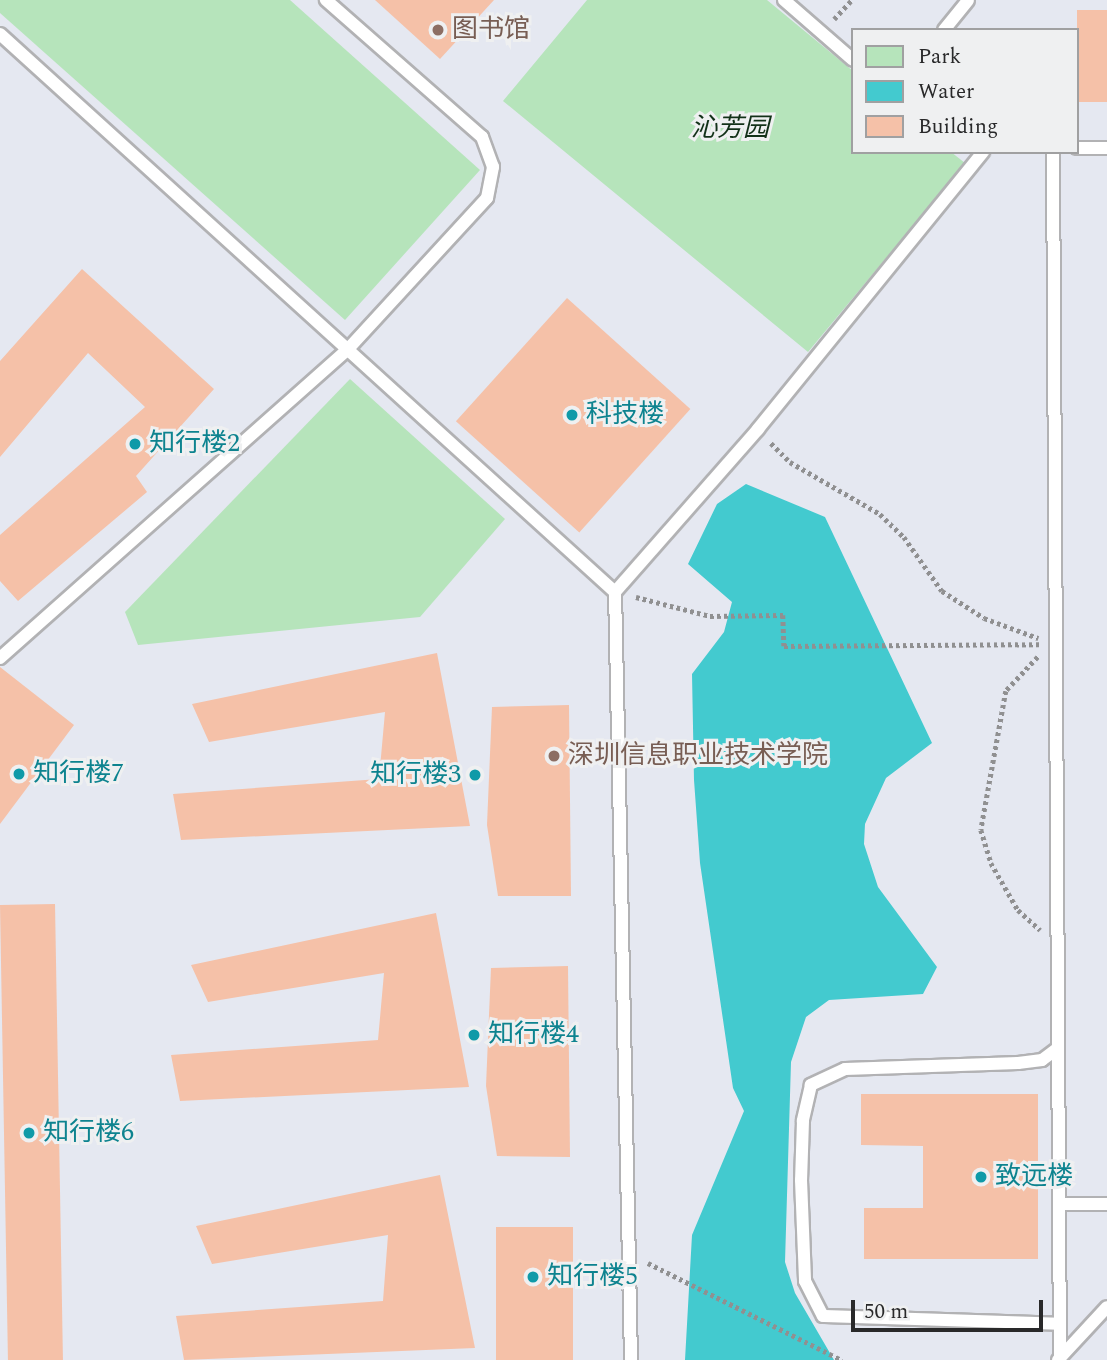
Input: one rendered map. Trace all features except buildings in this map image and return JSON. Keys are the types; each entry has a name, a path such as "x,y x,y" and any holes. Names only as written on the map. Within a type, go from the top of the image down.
{"lane":[{"path":"0,658 349,348 486,198 493,167 482,137 326,0"},
{"path":"784,0 852,59"},
{"path":"946,28 968,0"},
{"path":"0,34 615,592"},
{"path":"1079,148 1107,148"},
{"path":"631,1360 615,592 758,429 981,154"},
{"path":"1053,154 1060,1324 1058,1359"},
{"path":"1058,1048 1042,1060 1018,1063 845,1069 811,1086 803,1121 801,1180 805,1281 823,1316 1060,1324"},
{"path":"1059,1205 1107,1204"},
{"path":"1058,1359 1107,1307"}],"path":[{"path":"822,33 852,0"},
{"path":"758,429 790,462 880,514 904,537 942,591 984,618 1055,644"},
{"path":"615,592 710,616 783,615 783,646 1055,644"},
{"path":"1055,644 1028,665 1006,691 981,830 991,863 1018,910 1057,945"},
{"path":"629,1253 842,1360"}],"shaded area":[{"name":"深圳信息职业技术学院","path":"0,0 1107,0 1107,1360 0,1360"}],"green space":[{"path":"0,0 290,0 480,170 345,320 0,13"},
{"name":"沁芳园","path":"587,0 767,0 852,70 852,154 954,154 965,163 808,352 503,101"},
{"path":"350,379 505,519 420,617 138,645 125,612"}],"water":[{"path":"746,484 825,517 932,743 886,778 865,824 864,844 878,887 937,967 923,994 829,1000 806,1017 791,1062 785,1262 795,1293 834,1360 685,1360 692,1235 744,1111 733,1088 700,863 694,780 692,674 724,632 732,602 688,564 717,504"}],"place":[{"name":"图书馆","path":"438,30"},
{"name":"科技楼","path":"572,415"},
{"name":"知行楼2","path":"135,444"},
{"name":"深圳信息职业技术学院","path":"554,756"},
{"name":"知行楼7","path":"19,774"},
{"name":"知行楼3","path":"475,775"},
{"name":"知行楼4","path":"474,1035"},
{"name":"知行楼6","path":"29,1133"},
{"name":"致远楼","path":"981,1177"},
{"name":"知行楼5","path":"533,1277"}]}
